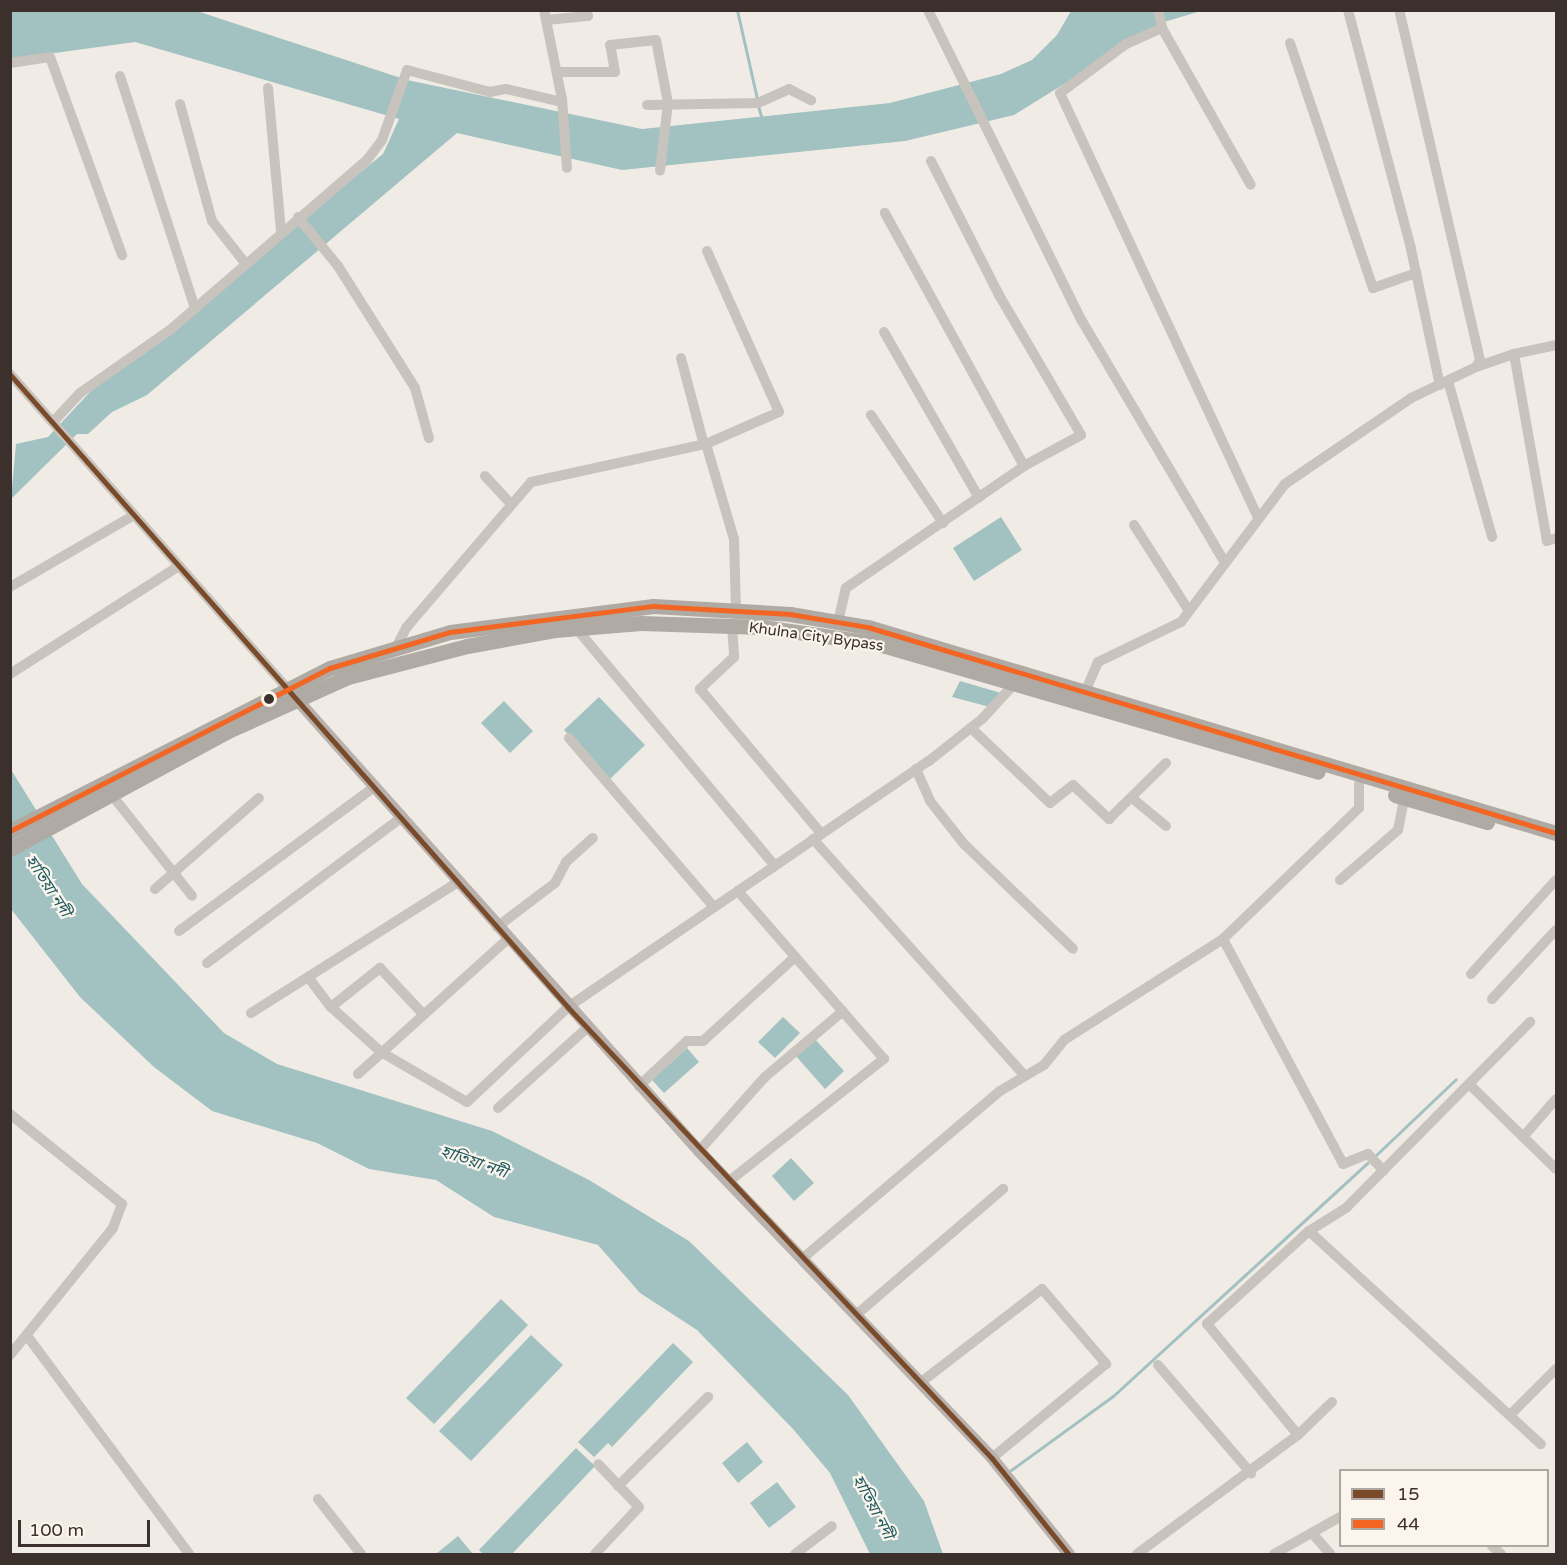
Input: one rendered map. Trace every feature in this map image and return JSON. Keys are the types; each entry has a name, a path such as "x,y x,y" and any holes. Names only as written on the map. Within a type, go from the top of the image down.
{"highway":[{"name":"Khulna City Bypass","path":"80,803 286,687 395,649 523,619 654,606 736,610 838,622 1086,690 1557,833"},
{"name":"Khulna City Bypass","path":"80,803 111,794 297,700 348,677 467,646 576,628 641,623 732,626 875,643 1016,682 1557,843"},
{"path":"10,831 80,803"},
{"path":"10,849 80,803"}],"main road":[{"path":"286,687 639,1086 992,1458 1069,1554"}],"street":[{"path":"567,166 563,106 545,16 588,16 586,10"},
{"path":"928,10 985,130 1082,321 1224,561"},
{"path":"1158,10 1162,26 1251,185"},
{"path":"1348,10 1444,383 1492,537"},
{"path":"1399,10 1478,344 1476,367"},
{"path":"1162,26 1126,44 1060,93 1257,516"},
{"path":"557,72 615,72 610,45 656,40 668,103 660,169"},
{"path":"1290,43 1373,288 1416,273"},
{"path":"10,63 50,57 122,255"},
{"path":"55,425 80,393 195,308 244,263 367,160 388,124 406,74 563,106"},
{"path":"120,76 195,308"},
{"path":"268,88 281,232"},
{"path":"647,105 758,103 789,89 811,100"},
{"path":"180,104 212,220 244,263"},
{"path":"838,622 846,588 1024,466 1081,435 999,295 931,161"},
{"path":"885,213 1024,466"},
{"path":"299,218 326,249 415,388 429,438"},
{"path":"395,649 510,503 537,479 705,445 779,412 707,251"},
{"path":"884,332 979,498"},
{"path":"1086,690 1098,662 1174,626 1189,611 1257,516 1286,484 1334,447 1476,367 1514,354 1557,345"},
{"path":"1514,354 1547,541 1557,538"},
{"path":"681,357 734,539 736,610"},
{"path":"10,374 286,687"},
{"path":"871,415 943,522"},
{"path":"485,476 510,503"},
{"path":"10,587 134,515"},
{"path":"1134,525 1189,611"},
{"path":"10,674 179,566"},
{"path":"732,626 734,657 700,689 817,836 1024,1075"},
{"path":"576,628 775,866"},
{"path":"308,977 331,1007 381,1052 467,1102 568,1007 916,769 971,728 1016,682"},
{"path":"971,728 1050,803 1073,784 1112,819 1166,763"},
{"path":"569,738 714,907"},
{"path":"916,769 930,801 964,844 1072,949"},
{"path":"803,1258 1024,1075 1135,991 1223,939 1359,808 1359,784"},
{"path":"178,931 374,787"},
{"path":"111,794 172,874 192,896"},
{"path":"155,889 259,798"},
{"path":"1132,798 1166,826"},
{"path":"1340,880 1398,830 1404,798"},
{"path":"207,963 401,818"},
{"path":"497,927 555,883 566,862 593,838"},
{"path":"1471,974 1557,880"},
{"path":"251,1013 458,882"},
{"path":"728,1182 884,1059 738,891"},
{"path":"1492,999 1557,930"},
{"path":"358,1074 508,939"},
{"path":"1223,939 1343,1164 1368,1155 1384,1171"},
{"path":"639,1086 687,1041 703,1041 795,957"},
{"path":"331,1007 380,968 423,1014"},
{"path":"699,1151 765,1077 843,1011"},
{"path":"1298,1435 1207,1324 1309,1231 1346,1208 1530,1022"},
{"path":"498,1108 587,1028"},
{"path":"1470,1084 1557,1169"},
{"path":"1523,1137 1557,1099"},
{"path":"10,1114 122,1204 113,1228 31,1340 10,1355"},
{"path":"856,1315 1003,1189"},
{"path":"1309,1231 1511,1414 1540,1444"},
{"path":"920,1383 1042,1289 1106,1364 992,1458"},
{"path":"31,1340 189,1554"},
{"path":"1158,1365 1251,1473"},
{"path":"1511,1414 1557,1369"},
{"path":"618,1485 708,1397"},
{"path":"1137,1554 1251,1473 1298,1435 1332,1402"},
{"path":"593,1553 639,1507 598,1464"},
{"path":"318,1499 361,1554"},
{"path":"1274,1554 1339,1518"},
{"path":"795,1554 832,1526"},
{"path":"1312,1533 1330,1554"}],"water":[{"path":"11,11 197,11 407,80 642,129 890,103 1001,74 1032,60 1057,35 1071,11 1201,11 1164,22 1014,115 905,141 622,170 457,133 147,395 112,412 88,434 77,434 11,499 16,444 48,437 90,392 383,154 399,119 135,42 11,59"},
{"path":"1001,517 1022,550 974,581 953,548"},
{"path":"960,681 1001,693 990,707 952,697"},
{"path":"599,697 645,745 610,779 564,730"},
{"path":"504,701 533,731 510,753 481,723"},
{"name":"হাতিয়া নদী","path":"10,768 82,884 224,1033 277,1064 492,1131 589,1180 689,1241 848,1395 924,1501 943,1554 870,1554 830,1473 793,1429 697,1330 640,1293 598,1245 494,1217 436,1180 369,1169 317,1143 212,1111 154,1067 80,997 11,909"},
{"path":"783,1017 800,1033 775,1058 758,1042"},
{"path":"814,1038 844,1071 825,1089 795,1055"},
{"path":"687,1048 699,1062 664,1093 652,1080"},
{"path":"791,1158 814,1183 794,1201 772,1176"},
{"path":"501,1299 528,1325 434,1424 406,1398"},
{"path":"531,1335 563,1365 471,1461 439,1431"},
{"path":"673,1343 693,1362 612,1447 608,1443 594,1457 578,1442"},
{"path":"747,1442 763,1462 738,1483 722,1463"},
{"path":"576,1448 595,1466 512,1554 483,1554 479,1550"},
{"path":"777,1482 796,1507 769,1528 750,1503"},
{"path":"458,1536 473,1554 436,1554"}],"waterway":[{"path":"737,10 757,99"},
{"path":"758,106 762,119"},
{"path":"1376,1155 1456,1079"},
{"path":"1011,1470 1113,1396 1367,1163"}],"transit line":[{"name":"15","path":"10,374 568,1007 992,1458 1069,1554"},
{"name":"44","path":"10,831 330,668 450,632 653,606 790,614 868,627 1556,833"}]}
